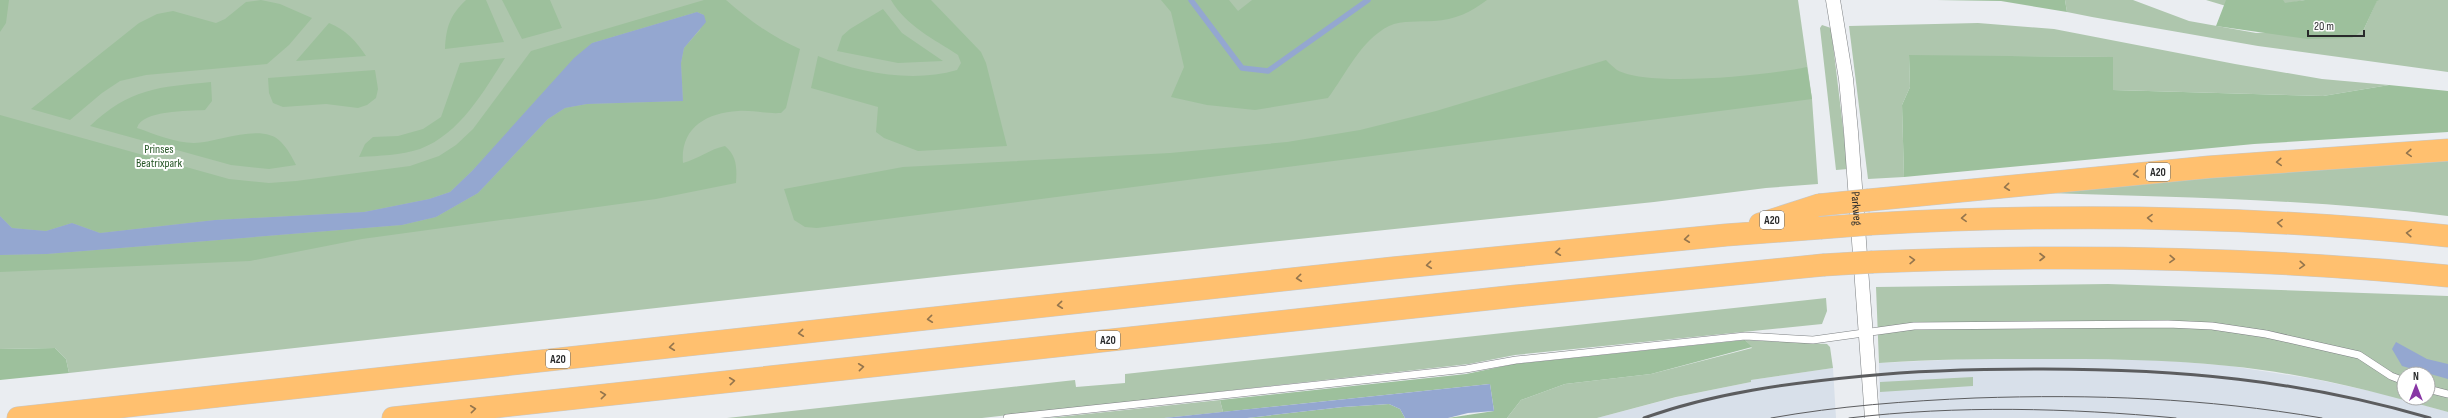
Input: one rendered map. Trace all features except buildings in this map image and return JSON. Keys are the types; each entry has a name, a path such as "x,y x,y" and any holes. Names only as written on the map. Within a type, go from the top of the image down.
{"highway":[{"name":"A20","path":"1726,235 1819,205 2210,167 2448,150"},
{"name":"A20","path":"18,418 1386,269 1726,235 1871,224 1976,218 2216,219 2448,236"},
{"name":"A20","path":"393,418 1516,296 1823,265 1982,257 2096,257 2226,260 2448,276"}],"street":[{"name":"Parkweg","path":"1833,0 1846,78 1872,418"}],"lane":[{"path":"1007,418 1436,372 1516,360 1745,336 1812,340 1914,326 2212,326 2266,334 2359,355 2396,378"},
{"path":"2436,391 2448,394"}],"shaded area":[{"path":"1985,358 2147,359 2231,366 2314,379 2385,394 2396,397 2396,406 2427,406 2448,412 2448,418 1880,418 1879,363"},
{"path":"1833,368 1836,418 1597,418 1677,397 1751,382 1751,380"}],"green space":[{"name":"Prinses Beatrixpark","path":"0,0 1798,0 1812,99 1818,184 1766,188 1654,202 954,275 69,373 66,359 55,348 0,349"},
{"path":"0,0 9,0 6,23 0,32"},
{"path":"261,0 280,4 312,18 289,45 267,64 146,75 120,81 102,93 70,120 31,109 139,23 157,14 173,11 216,23 225,19 246,2"},
{"path":"466,0 486,0 504,42 445,49 446,34 450,22 456,11"},
{"path":"502,0 550,0 562,28 522,39"},
{"path":"704,0 726,0 761,28 800,49 786,108 781,113 738,111 715,115 697,125 686,140 683,151 683,163 714,149 725,146 734,158 736,183 656,199 362,239 250,261 0,272 0,255 47,254 402,225 436,217 478,193 548,119 565,108 587,104 683,101 681,63 684,48 700,30 704,15 697,12 592,43 472,171 450,192 429,199 364,212 215,220 100,233 72,223 46,231 12,228 0,216 0,115 229,179 269,183 296,181 410,166 439,156 456,145 473,129 531,51"},
{"path":"891,0 931,0 981,52 986,63 1007,146 918,151 884,138 876,132 878,107 811,88 818,56 851,67 905,76 923,76 957,70 961,63 958,55 912,25"},
{"path":"1161,0 1229,0 1238,11 1252,0 1487,0 1469,12 1456,17 1434,21 1394,24 1379,32 1355,58 1328,98 1255,110 1207,105 1171,97 1184,67 1171,12"},
{"path":"1937,0 2065,0 2067,12 2001,1"},
{"path":"2065,0 2133,0 2189,21 2256,33 2364,29 2377,0 2448,0 2448,72 2258,46 2092,17 2067,12"},
{"path":"2206,0 2305,0 2246,12"},
{"path":"2226,0 2283,0 2285,3 2305,0 2379,0 2377,1 2364,29 2352,38 2308,39 2216,26"},
{"path":"883,9 902,33 943,61 898,63 837,51 842,36 850,29"},
{"path":"329,23 341,29 350,36 366,56 296,61"},
{"path":"1978,23 2054,29 2235,64 2322,79 2389,85 2323,96 2113,90 2113,57 1909,56 1910,87 1902,105 1904,177 1868,179 1849,26"},
{"path":"1822,25 1831,28 1848,169 1836,170 1820,28"},
{"path":"1909,55 2113,57 2113,90 2323,96 2389,85 2448,91 2448,132 2254,144 1904,177 1902,105 1910,87"},
{"path":"505,58 470,110 447,133 434,142 420,149 405,153 359,157 365,144 373,137 398,136 423,129 441,117 460,63"},
{"path":"1606,60 1617,70 1633,75 1681,79 1739,76 1807,67 1812,99 817,228 805,227 794,220 784,189 903,167 1170,153 1287,142 1360,130 1436,111"},
{"path":"375,70 378,89 376,98 367,105 358,108 326,104 283,107 273,103 269,93 268,78"},
{"path":"211,82 212,101 205,110 177,111 156,115 141,122 137,128 172,140 187,143 204,142 251,134 273,136 285,147 296,165 269,169 231,165 90,126 118,104 132,97 160,88"},
{"path":"2448,159 2448,216 2340,205 2232,199 2015,192"},
{"path":"2108,284 2448,296 2448,412 2426,406 2436,406 2436,366 2396,366 2396,398 2285,373 2181,362 2060,359 1958,360 1879,363 1876,287"},
{"path":"1826,298 1827,311 1822,324 1515,355 1469,364 982,418 727,418 1075,380 1076,387 1125,383 1125,374"},
{"path":"1745,340 1827,344 1830,347 1833,368 1751,380 1751,382 1676,397 1597,418 1507,418 1521,400 1565,384 1651,374 1752,348"},
{"path":"1745,340 1752,347 1651,374 1565,384 1521,400 1507,418 1448,418 1494,411 1490,384 1223,412 1220,400 1466,374 1514,364"},
{"path":"55,348 66,359 69,373 0,380 0,349"},
{"path":"1973,377 1973,386 1880,392 1880,382"},
{"path":"1220,400 1223,412 1164,418 1049,418"},
{"path":"1389,404 1400,409 1405,418 1247,418 1343,407"}],"water":[{"path":"697,12 704,15 706,22 684,48 681,63 683,101 587,104 565,108 548,119 478,193 436,217 402,225 47,254 0,255 0,216 12,228 46,231 72,223 100,233 215,220 364,212 429,199 450,192 472,171 574,58 592,43"},
{"path":"2396,342 2427,359 2448,364 2448,379 2436,376 2436,366 2402,366 2392,349"},
{"path":"1490,384 1494,411 1468,413 1448,418 1405,418 1400,409 1389,404 1343,407 1247,418 1164,418"}],"waterway":[{"path":"1191,0 1242,68 1268,71 1368,0"}],"tram line":[{"path":"1771,418 1822,410 1898,402 2020,397 2106,397 2149,399 2235,406 2322,418"},
{"path":"1849,418 1931,411 2013,409 2095,412 2176,418"}],"railway":[{"path":"1644,418 1670,409 1724,396 1752,390 1808,382 1908,372 2043,369 2142,371 2238,379 2333,394 2430,418"}]}
